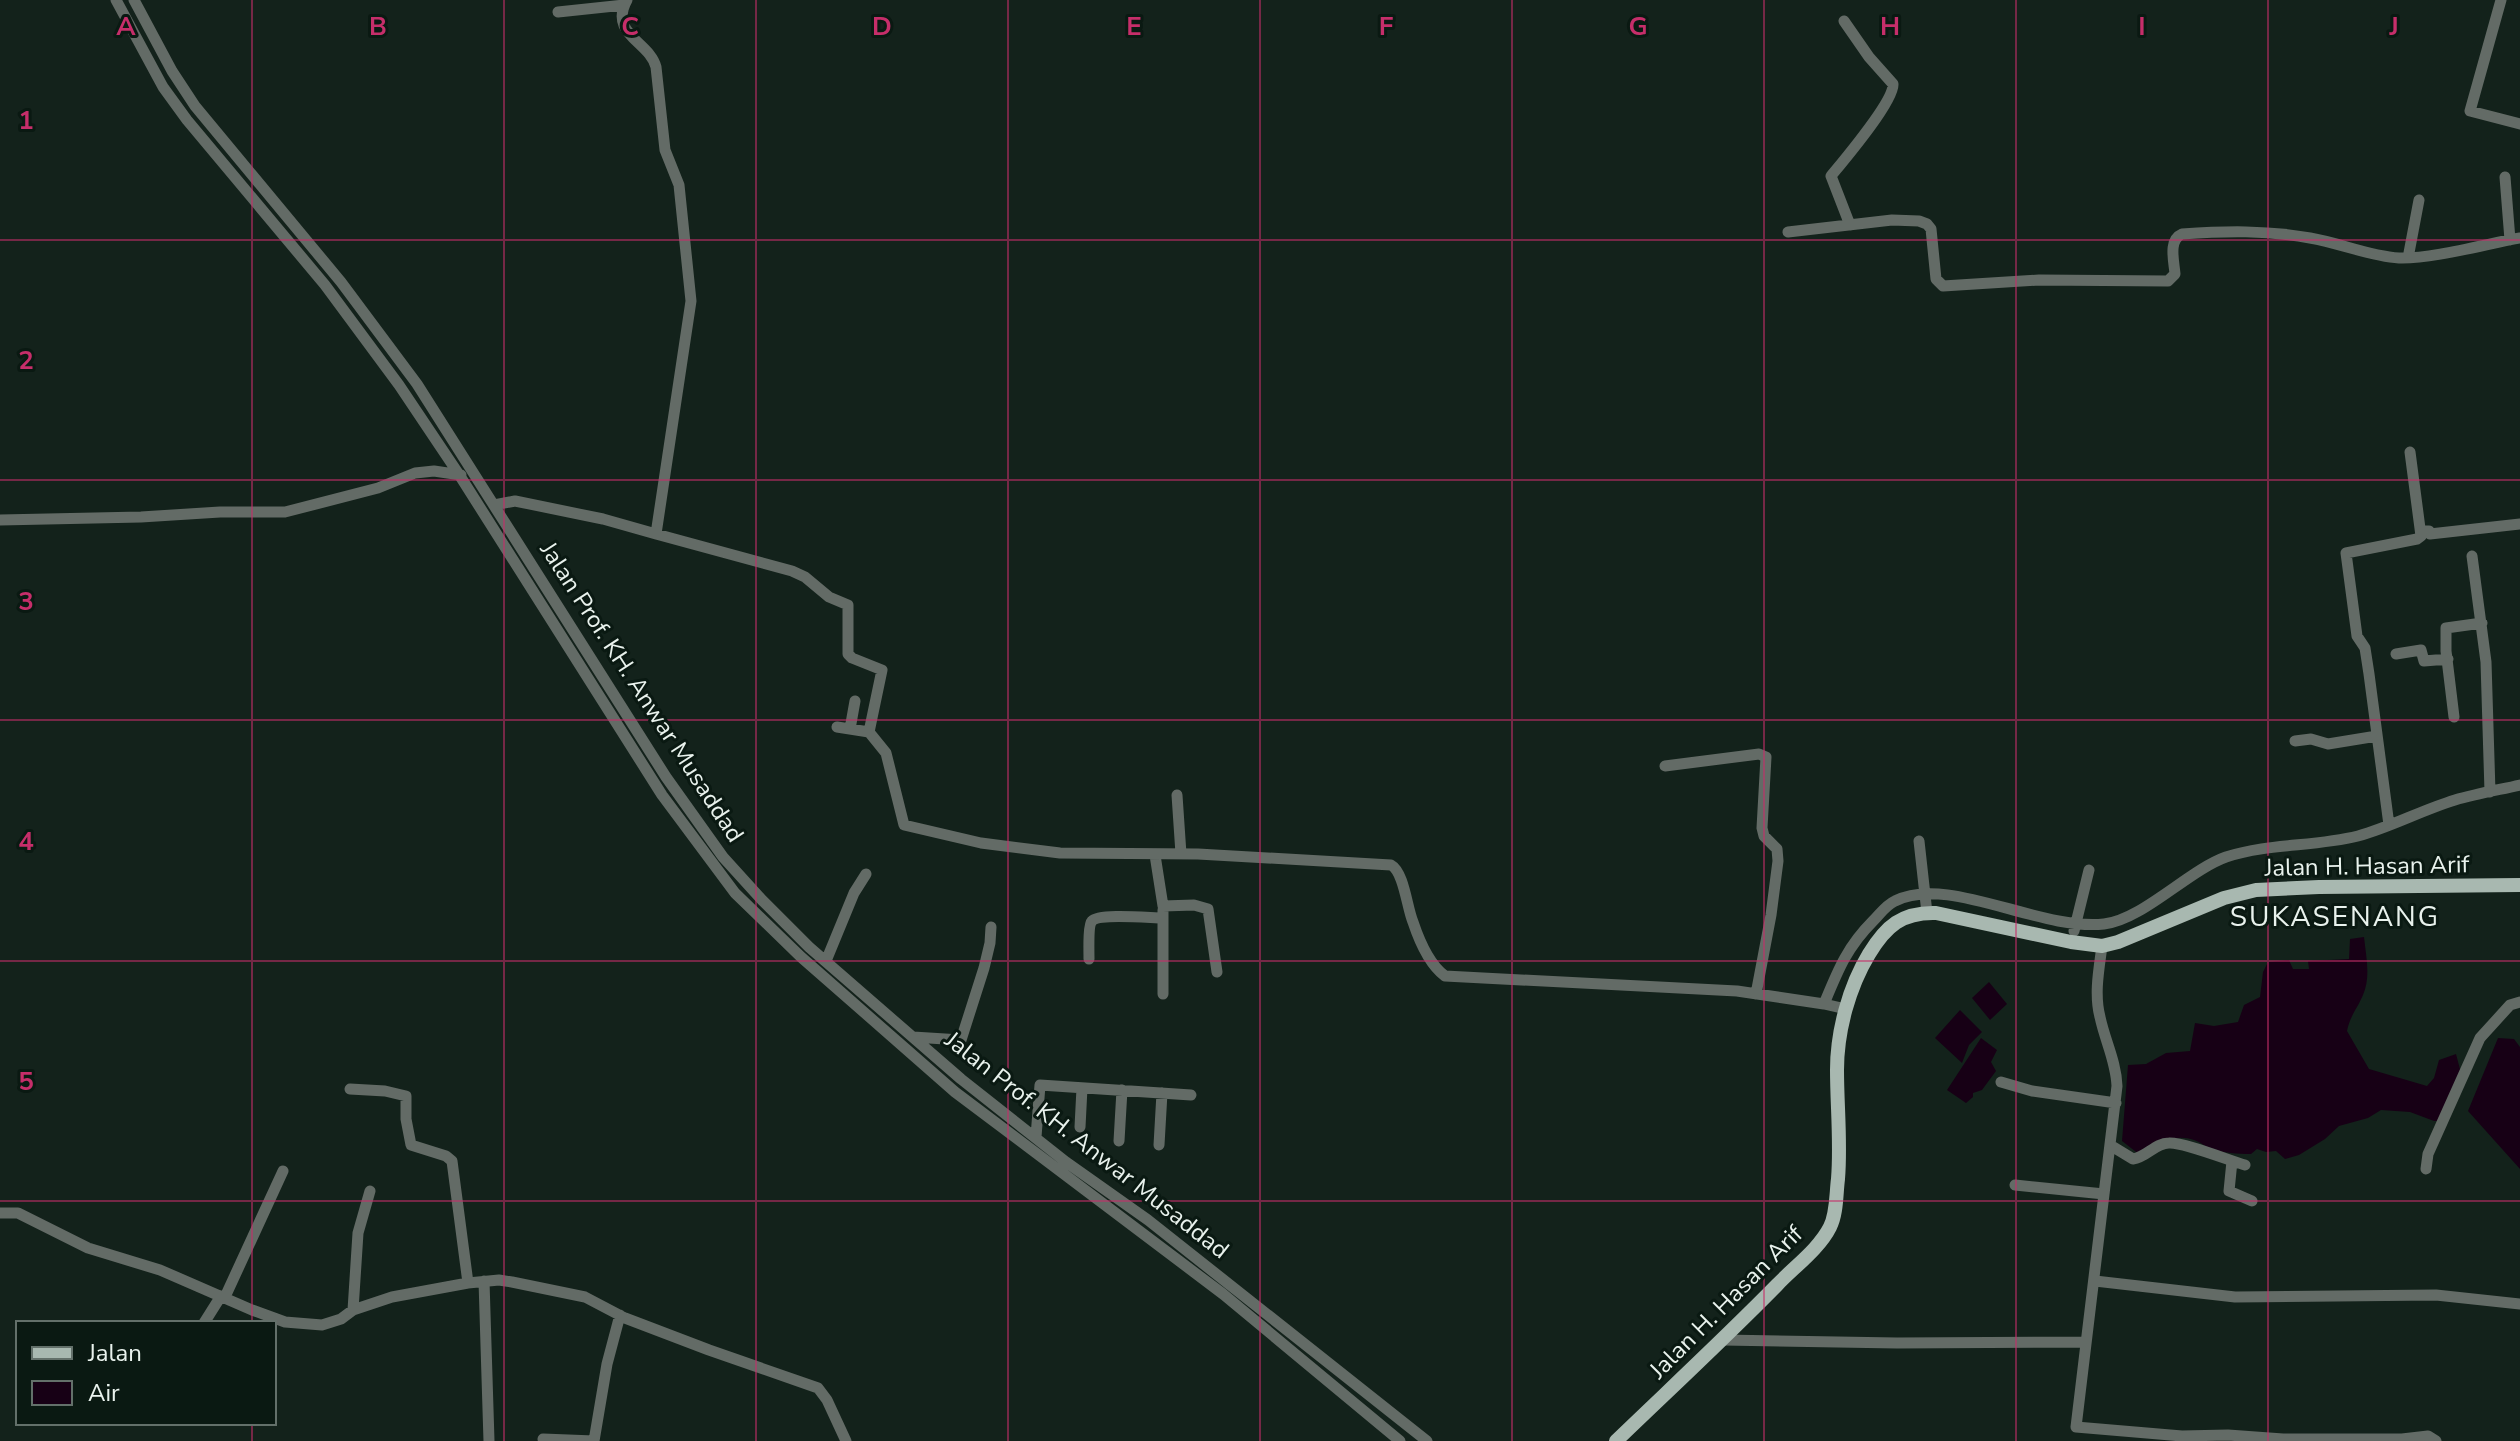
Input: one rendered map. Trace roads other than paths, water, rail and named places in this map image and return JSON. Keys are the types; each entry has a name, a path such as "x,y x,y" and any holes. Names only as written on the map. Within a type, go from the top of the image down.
{"main road":[{"name":"Jalan H. Hasan Arif","path":"1616,1441 1723,1340 1817,1244 1831,1225 1839,1165 1835,1006 1885,932 1925,902 2073,933 2102,946 2224,898 2256,890 2520,885"}],"street":[{"name":"Jalan Prof. KH. Anwar Musaddad","path":"116,0 163,87 187,120 325,285 399,385 662,795 706,856 749,907 868,1016 983,1115 1223,1294 1400,1441"},
{"name":"Jalan Prof. KH. Anwar Musaddad","path":"134,0 172,71 195,106 341,282 391,348 472,469 666,777 723,857 762,900 826,961 961,1079 1066,1162 1161,1229 1427,1441"},
{"path":"2501,0 2470,111 2520,124"},
{"path":"558,12 625,3 621,16 623,24 637,44 655,60 665,150 680,188 691,301 656,534"},
{"path":"1844,21 1894,88 1888,102 1831,176 1850,225"},
{"path":"1788,232 1892,220 1919,221 1931,229 1936,279 1943,286 2039,280 2168,281 2175,274 2174,242 2176,236 2182,234 2273,233 2339,244 2383,256 2408,258 2515,239 2505,177"},
{"path":"2408,258 2419,200"},
{"path":"2389,825 2365,648 2357,636 2346,553 2421,536 2410,452"},
{"path":"0,520 285,512 378,488 415,473 434,471 460,476 472,469"},
{"path":"494,505 509,500 603,519 805,577 829,597 848,605 849,656 882,670 869,732"},
{"path":"2421,531 2429,531 2430,534 2460,532 2520,524"},
{"path":"2472,556 2487,677 2490,792"},
{"path":"538,600 549,592"},
{"path":"2454,717 2446,628 2482,623"},
{"path":"2396,654 2421,650 2424,661 2448,659"},
{"path":"850,729 855,701"},
{"path":"837,727 869,732 886,753 904,825 1018,849 1060,853 1181,854 1393,865 1398,870 1413,923 1424,947 1445,976 1640,985 1756,994 1835,1006 1839,967 1859,934 1896,900 1925,902 1958,896 2047,921 2073,933 2118,920 2225,858 2287,844 2355,837 2455,800 2520,785"},
{"path":"2295,741 2311,739 2328,744 2377,736"},
{"path":"1665,766 1759,754 1766,757 1762,828 1764,836 1777,849 1778,861 1756,994"},
{"path":"1177,795 1181,854"},
{"path":"1919,841 1925,902"},
{"path":"1155,855 1163,912 1163,994"},
{"path":"2073,933 2089,870"},
{"path":"826,961 854,893 866,874"},
{"path":"749,907 762,900"},
{"path":"1089,959 1091,924 1095,919 1163,912 1194,905 1208,909 1217,972"},
{"path":"913,1037 961,1040 984,968 991,927"},
{"path":"2102,946 2097,1005 2115,1063 2117,1150 2104,1194 2075,1424 2078,1427 2182,1436 2283,1439 2402,1439 2428,1436 2436,1441"},
{"path":"2426,1169 2428,1154 2480,1038 2513,1002 2520,1002"},
{"path":"868,1016 876,1005"},
{"path":"2001,1082 2032,1091 2116,1103"},
{"path":"1036,1137 1040,1085 1191,1095"},
{"path":"1080,1127 1082,1088"},
{"path":"350,1089 406,1096 411,1145 446,1156 452,1161 468,1283"},
{"path":"1119,1141 1122,1090"},
{"path":"1159,1145 1162,1093"},
{"path":"2117,1150 2137,1159 2156,1147 2171,1143 2245,1165"},
{"path":"2232,1161 2229,1191 2252,1201"},
{"path":"205,1321 220,1299 283,1171"},
{"path":"2015,1185 2104,1194"},
{"path":"353,1310 358,1233 370,1191"},
{"path":"0,1213 18,1213 88,1248 160,1270 220,1299 274,1318 309,1325 330,1323 353,1310 392,1297 484,1281 512,1282 585,1297 620,1315 709,1350 818,1388 846,1441"},
{"path":"484,1281 489,1441"},
{"path":"2095,1281 2235,1297 2436,1295 2520,1304"},
{"path":"543,1439 594,1441 607,1364 620,1315"},
{"path":"1723,1340 2086,1342"}],"water":[{"path":"2364,937 2367,981 2347,1031 2369,1069 2427,1086 2434,1078 2439,1060 2456,1054 2461,1073 2442,1121 2410,1112 2381,1110 2368,1118 2339,1126 2299,1155 2285,1159 2276,1151 2257,1149 2251,1154 2231,1153 2186,1138 2172,1139 2140,1155 2122,1141 2128,1065 2146,1064 2166,1053 2190,1051 2195,1023 2214,1026 2238,1022 2244,1005 2260,997 2263,972 2268,962 2289,960 2293,969 2309,969 2308,961 2349,959 2350,939"},
{"path":"1989,982 2007,1004 1990,1020 1972,998"},
{"path":"1960,1010 1982,1032 1969,1045 1962,1063 1935,1038"},
{"path":"1981,1038 1997,1050 1991,1062 1996,1071 1982,1090 1973,1093 1966,1103 1947,1090"},
{"path":"2498,1038 2514,1039 2520,1047 2520,1169 2468,1111"}],"district":[{"name":"SUKASENANG","path":"2335,916"}]}
